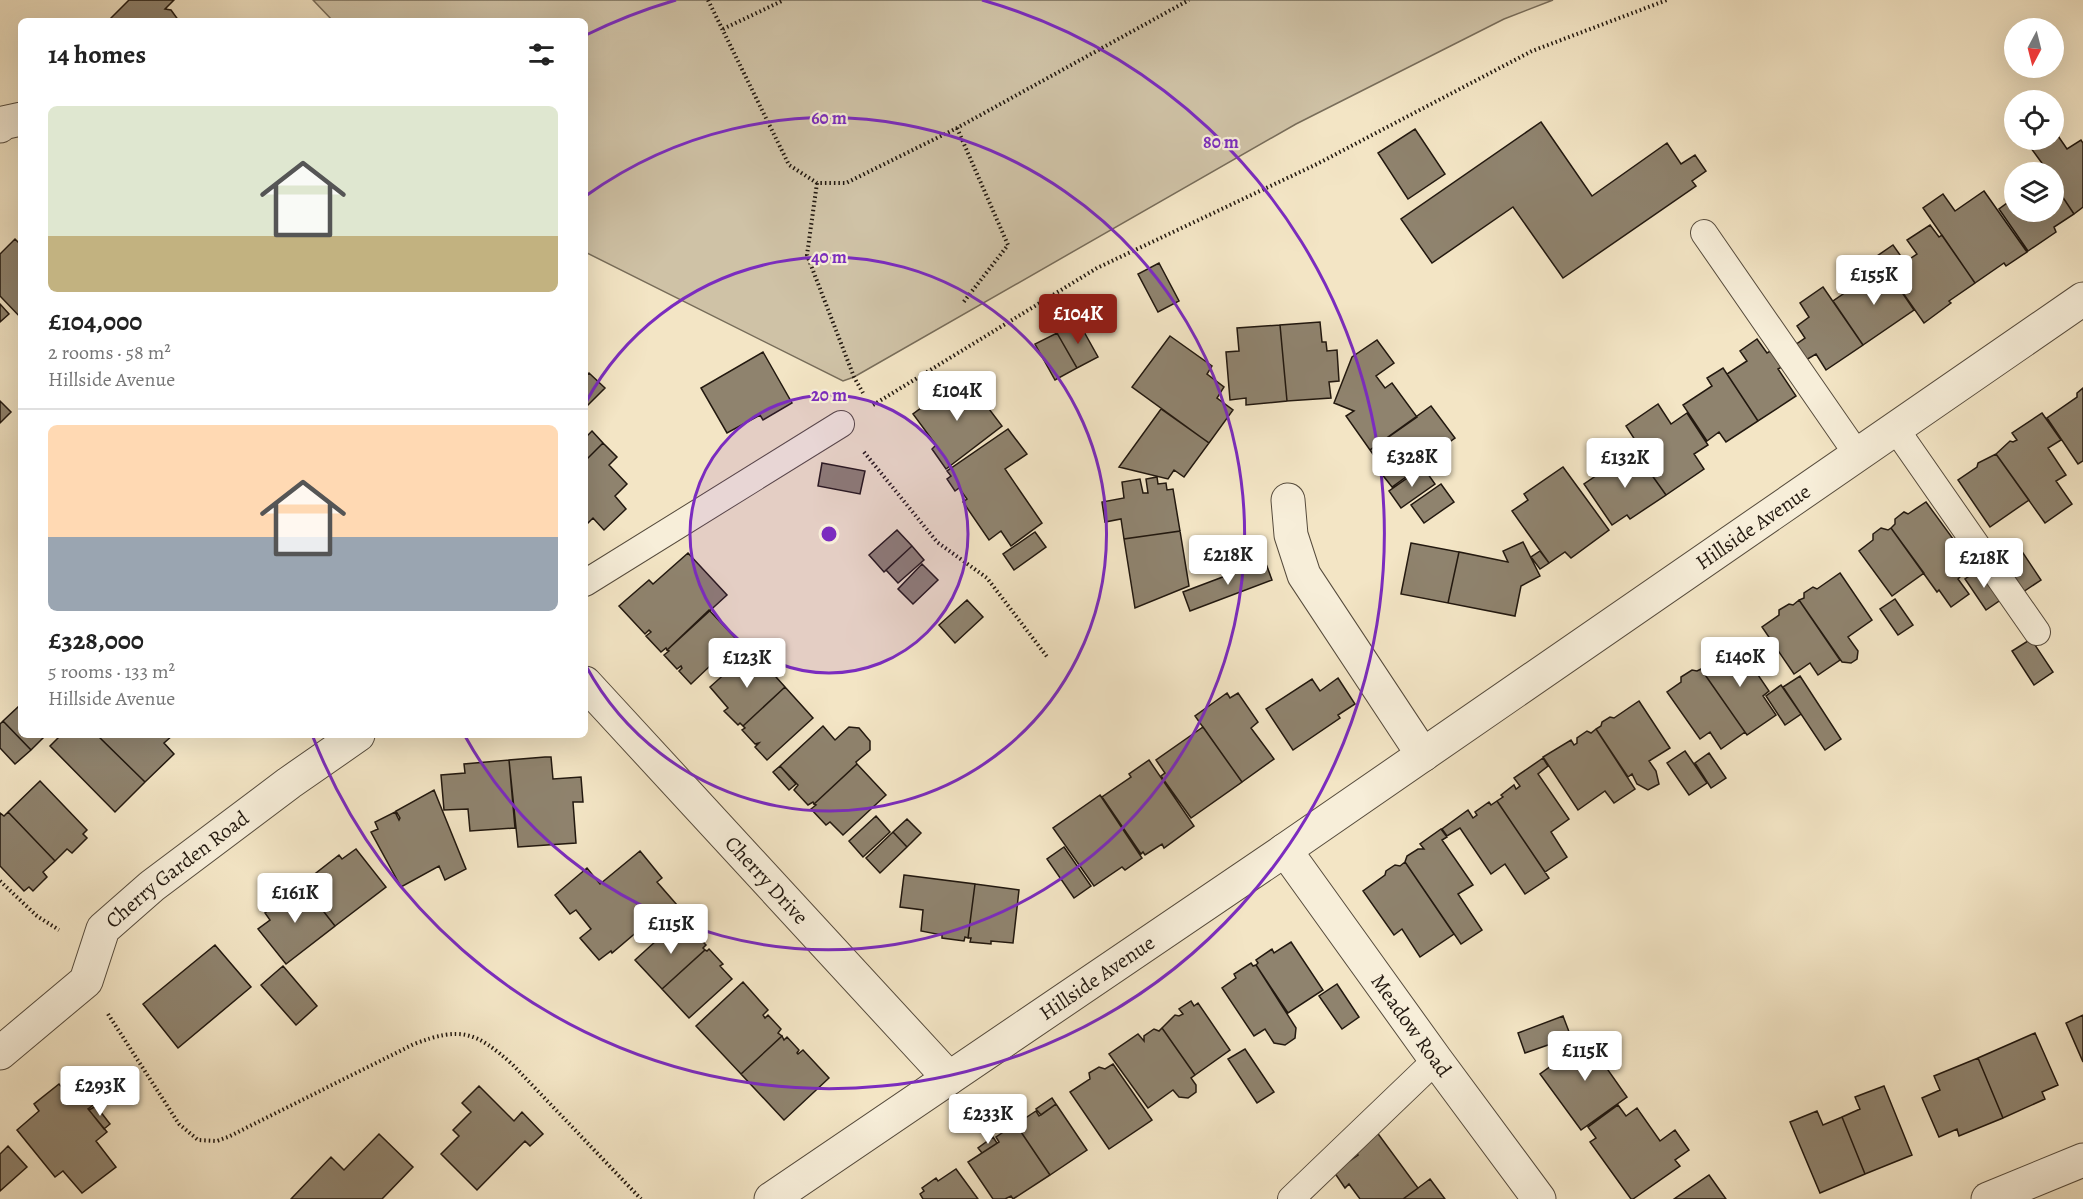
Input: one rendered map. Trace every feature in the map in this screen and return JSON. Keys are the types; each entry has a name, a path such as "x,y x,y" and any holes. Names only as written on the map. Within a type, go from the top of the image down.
{"street":[{"name":"Hillside Avenue","path":"771,1199 1285,850 2083,299"},
{"path":"1288,500 1291,535 1304,575 1423,755"},
{"name":"Cherry Drive","path":"588,686 949,1078"},
{"name":"Cherry Garden Road","path":"0,1053 90,967 103,929 153,886 289,783 354,738"},
{"name":"Meadow Road","path":"1285,850 1539,1199"},
{"path":"1988,1199 2083,1160"}],"lane":[{"path":"1704,233 1857,454"},
{"path":"588,580 841,424"},
{"path":"1895,428 2037,632"},
{"path":"1291,1199 1436,1060"}],"path":[{"path":"708,0 789,165 817,183 846,183 957,128 1189,0"},
{"path":"723,29 783,0"},
{"path":"1048,658 987,578 937,542 841,424 1097,268 1317,164 1532,51 1667,0"},
{"path":"957,128 1008,245 962,304"},
{"path":"817,183 807,255 854,377 870,407"},
{"path":"0,881 90,967 179,1124 198,1140 217,1141 228,1137 434,1036 453,1034 477,1037 495,1048 512,1064 641,1199"}],"shaded area":[{"path":"313,0 1553,0 1504,19 1296,124 854,377 843,381 588,254 588,18 330,18"}],"building":[{"path":"129,0 174,0 165,9 171,10 177,18 111,18"},
{"path":"1541,122 1592,196 1667,143 1681,164 1695,155 1706,171 1692,181 1696,186 1563,278 1513,207 1432,263 1401,219"},
{"path":"1415,129 1445,174 1408,199 1378,153"},
{"path":"2081,140 2083,143 2083,207 2074,214 2064,199 2064,162 2041,162 2032,150 2064,150 2064,145 2067,149"},
{"path":"1984,191 2027,252 2006,266 2004,263 1975,283 1923,208 1943,194 1955,211"},
{"path":"2064,199 2074,214 2064,220"},
{"path":"2004,205 2004,216 1999,209"},
{"path":"2008,222 2062,222 2054,227 2056,232 2028,251"},
{"path":"1930,225 1939,237 1942,235 1975,283 1949,301 1951,303 1924,323 1877,256 1893,245 1905,262 1917,254 1907,240"},
{"path":"15,239 18,242 18,315 0,296 0,254"},
{"path":"1159,263 1179,301 1158,312 1138,274"},
{"path":"1884,266 1914,310 1863,345 1833,301"},
{"path":"1823,287 1863,345 1826,370 1816,354 1806,360 1795,345 1805,338 1797,326 1809,317 1800,303"},
{"path":"0,304 9,314 0,322"},
{"path":"1078,321 1098,357 1077,368 1057,333"},
{"path":"1320,322 1322,342 1326,342 1327,351 1337,350 1339,381 1329,382 1331,398 1287,401 1280,325"},
{"path":"1280,325 1287,401 1246,405 1246,398 1230,400 1226,352 1239,351 1237,328"},
{"path":"1057,333 1077,368 1055,380 1035,344"},
{"path":"1170,336 1212,366 1207,374 1224,387 1217,398 1233,410 1209,443 1132,387"},
{"path":"1757,339 1767,353 1774,349 1785,365 1778,369 1796,396 1758,421 1727,374 1747,361 1740,351"},
{"path":"1377,340 1394,363 1376,376 1385,388 1392,383 1417,417 1370,450 1346,416 1354,411 1334,403 1352,357"},
{"path":"763,352 792,403 763,420 760,415 727,433 701,388"},
{"path":"1723,368 1758,421 1726,442 1719,432 1707,441 1683,405 1712,386 1707,378"},
{"path":"588,374 605,388 588,405"},
{"path":"964,376 1002,426 946,469 932,449 936,445 913,414"},
{"path":"2083,388 2083,461 2078,464 2047,418 2077,397 2077,393"},
{"path":"0,401 11,412 0,423"},
{"path":"1658,404 1671,424 1687,413 1708,445 1694,454 1704,469 1666,495 1634,450 1639,446 1626,426"},
{"path":"1431,406 1455,438 1441,448 1442,451 1392,487 1381,473 1384,470 1370,450"},
{"path":"1161,409 1209,443 1184,477 1174,470 1168,479 1119,467"},
{"path":"2042,413 2061,440 2048,448 2066,475 2056,481 2072,504 2045,523 1996,454 2010,441 2017,440 2012,433"},
{"path":"1008,429 1027,454 1005,469 1042,523 1011,546 1001,531 989,540 963,502 967,499 959,488 955,491 947,479 951,476 947,471"},
{"path":"592,431 603,443 588,458 588,435"},
{"path":"603,443 617,457 609,465 627,484 615,496 626,509 604,530 593,518 588,523 588,458"},
{"path":"1634,450 1666,495 1630,519 1627,515 1612,525 1584,484"},
{"path":"1996,454 2029,500 1990,527 1958,480 1977,467 1978,463"},
{"path":"822,463 865,471 860,494 818,486"},
{"path":"1423,467 1435,484 1401,508 1389,491"},
{"path":"1563,467 1609,530 1571,558 1565,552 1549,563 1512,511 1528,500 1524,494"},
{"path":"1157,477 1158,484 1166,483 1167,490 1173,489 1180,531 1124,539 1121,519 1105,522 1102,502 1124,498 1122,482 1140,479 1143,493 1148,493 1146,479"},
{"path":"1441,484 1454,502 1424,523 1411,505"},
{"path":"1926,502 1959,547 1946,557 1969,594 1951,607 1939,590 1937,592 1891,528 1895,524 1895,519 1904,512 1908,514"},
{"path":"1881,528 1888,530 1891,528 1924,573 1892,596 1859,551 1873,540 1873,534"},
{"path":"897,530 912,546 884,572 869,555"},
{"path":"1180,531 1189,586 1135,608 1124,539"},
{"path":"1035,532 1046,547 1014,570 1003,554"},
{"path":"2015,541 2041,580 2023,592 1997,554"},
{"path":"1523,542 1540,576 1521,586 1515,616 1448,603 1459,552 1508,562 1503,551"},
{"path":"1411,543 1459,552 1448,603 1401,594"},
{"path":"912,546 924,560 898,583 886,570"},
{"path":"1540,551 1549,563 1540,569 1531,557"},
{"path":"688,553 727,595 667,650 666,648 661,652 646,636 651,632 649,630 645,634 619,606 649,580 653,584"},
{"path":"1265,561 1272,580 1190,611 1183,592"},
{"path":"922,564 938,580 913,604 898,589"},
{"path":"1981,568 2002,599 1986,610 1965,579"},
{"path":"1840,573 1872,620 1848,637 1858,651 1857,659 1851,663 1842,662 1799,600 1804,598 1804,593 1813,587 1817,589"},
{"path":"1895,599 1913,625 1898,635 1880,609"},
{"path":"967,600 983,617 955,643 939,625"},
{"path":"1799,600 1840,660 1818,675 1810,663 1794,674 1762,627 1779,615 1779,610"},
{"path":"709,610 738,641 732,647 741,656 721,674 712,664 691,684 679,671 681,666 677,669 664,655"},
{"path":"2031,639 2053,672 2034,685 2012,651"},
{"path":"1737,644 1769,691 1763,696 1776,715 1747,735 1701,669 1704,667 1704,662 1713,655 1718,657"},
{"path":"747,654 754,662 759,658 785,687 743,726 740,723 738,725 724,711 728,708 710,687"},
{"path":"1701,669 1745,732 1721,749 1710,732 1700,739 1667,692 1681,682 1681,677 1692,670"},
{"path":"1800,676 1841,739 1825,750 1783,687"},
{"path":"1338,678 1355,704 1338,715 1340,718 1293,750 1266,709 1312,679 1320,691"},
{"path":"1781,685 1801,714 1785,725 1766,696"},
{"path":"785,687 813,718 767,760 755,747 759,743 755,744 742,730 745,728 743,726"},
{"path":"1227,693 1230,698 1238,693 1258,722 1251,728 1274,759 1242,782 1195,716"},
{"path":"1639,701 1670,748 1649,761 1656,771 1659,784 1648,790 1637,784 1632,774 1628,777 1596,729 1601,726 1602,722 1610,717 1614,718"},
{"path":"18,707 18,737 3,721"},
{"path":"3,721 31,750 15,764 0,748 0,724"},
{"path":"823,726 835,740 849,727 859,728 870,741 870,750 814,804 813,802 808,805 794,790 798,785 780,766"},
{"path":"1203,727 1242,782 1191,818 1161,776 1165,773 1156,760"},
{"path":"1596,729 1635,789 1614,803 1605,791 1578,810 1543,757 1571,740 1574,745 1577,743 1577,738 1587,731 1591,733"},
{"path":"19,738 43,738 31,750"},
{"path":"58,738 100,738 145,782 115,812 50,746"},
{"path":"100,738 170,738 164,743 174,754 145,782"},
{"path":"1685,751 1707,783 1689,795 1667,763"},
{"path":"1709,753 1726,778 1711,788 1695,763"},
{"path":"551,757 553,779 581,777 583,802 573,802 576,843 518,847 509,760"},
{"path":"1543,758 1548,766 1538,774 1569,819 1551,832 1567,857 1545,872 1497,801 1514,785 1516,789 1520,786 1514,778"},
{"path":"509,760 515,828 470,831 468,809 444,810 441,775 465,773 464,764"},
{"path":"1149,760 1194,826 1164,848 1162,844 1145,855 1143,852 1141,854 1102,797 1131,777 1129,774"},
{"path":"857,764 886,795 843,835 830,822 826,825 811,809"},
{"path":"780,766 796,784 789,790 773,772"},
{"path":"40,781 87,830 83,834 87,838 72,853 67,849 55,861 8,812"},
{"path":"434,790 466,869 445,880 439,866 401,887 371,832 378,829 375,822 395,812 399,820 396,811"},
{"path":"1100,795 1142,858 1125,870 1122,867 1094,886 1053,828"},
{"path":"1497,801 1549,878 1525,894 1505,864 1491,874 1460,828 1447,836 1442,829 1468,810 1473,818 1477,815 1475,812 1489,802 1491,805"},
{"path":"8,812 55,861 43,872 47,877 33,891 29,887 24,891 0,866 0,813 4,816"},
{"path":"876,816 890,832 863,857 849,841"},
{"path":"907,819 921,833 907,847 893,832"},
{"path":"1441,829 1447,837 1442,840 1473,885 1458,894 1482,930 1461,944 1405,862 1407,856 1418,849 1424,849 1420,844"},
{"path":"893,832 907,847 880,873 866,858"},
{"path":"1064,847 1091,886 1074,898 1047,859"},
{"path":"356,849 386,887 335,926 302,884 339,855 342,859"},
{"path":"640,851 662,878 657,882 677,905 649,929 645,925 612,953 611,951 599,960 580,938 591,929 576,910 570,914 555,895 587,868 600,884"},
{"path":"1405,862 1454,934 1420,957 1402,929 1394,935 1363,891 1385,875 1386,871"},
{"path":"904,875 975,884 968,938 965,937 964,941 942,938 942,935 921,931 923,910 900,907"},
{"path":"302,884 335,926 286,964 258,929 270,920 265,913"},
{"path":"975,884 1019,890 1013,943 970,942 971,938 968,938"},
{"path":"678,921 690,934 692,931 706,945 703,948 705,950 662,989 635,960"},
{"path":"1291,942 1323,990 1288,1013 1256,965 1258,963 1256,960 1272,949 1274,953"},
{"path":"215,945 251,987 178,1048 143,1004"},
{"path":"709,949 723,964 720,966 732,979 689,1018 662,989 705,950"},
{"path":"1251,963 1253,966 1256,965 1296,1028 1295,1038 1285,1045 1274,1043 1265,1029 1254,1036 1222,988 1236,978 1234,974"},
{"path":"283,966 317,1006 296,1025 261,985"},
{"path":"743,982 768,1010 763,1015 765,1018 768,1015 781,1029 778,1033 782,1036 741,1074 696,1026"},
{"path":"1337,984 1359,1017 1342,1029 1319,996"},
{"path":"1191,1001 1194,1006 1198,1003 1230,1050 1195,1075 1162,1028 1175,1015 1183,1014 1179,1009"},
{"path":"2083,1015 2083,1062 2066,1023"},
{"path":"1563,1016 1571,1037 1525,1053 1518,1033"},
{"path":"1162,1028 1195,1075 1191,1078 1196,1085 1196,1092 1188,1098 1179,1097 1173,1090 1148,1108 1109,1054 1138,1034 1144,1041 1144,1036 1154,1029 1159,1031"},
{"path":"2035,1033 2058,1085 2042,1092 2045,1099 2003,1118 1978,1058"},
{"path":"1602,1035 1616,1055 1603,1063 1627,1097 1581,1130 1540,1074 1587,1040 1590,1044"},
{"path":"782,1036 784,1040 787,1037 799,1050 798,1054 803,1050 829,1078 784,1120 741,1074"},
{"path":"1245,1049 1274,1092 1257,1103 1228,1059"},
{"path":"1978,1058 2003,1118 1959,1136 1957,1129 1939,1137 1922,1098 1940,1090 1934,1076"},
{"path":"1113,1064 1152,1120 1109,1149 1070,1092 1090,1079 1089,1073 1099,1067 1105,1069"},
{"path":"77,1079 96,1103 88,1109 107,1132 96,1141 116,1167 82,1193 63,1171 55,1177 17,1130 39,1111 34,1104 59,1084 64,1090"},
{"path":"479,1086 514,1121 522,1112 543,1134 530,1146 525,1141 477,1190 441,1154 459,1136 453,1130 471,1112 462,1103"},
{"path":"1884,1086 1912,1155 1865,1174 1842,1117 1860,1109 1855,1097"},
{"path":"1052,1098 1056,1104 1041,1115 1036,1109"},
{"path":"1056,1104 1087,1150 1050,1175 1019,1129 1021,1128 1018,1123 1036,1111 1039,1116"},
{"path":"1618,1105 1626,1116 1637,1108 1660,1141 1675,1130 1689,1150 1675,1160 1680,1166 1633,1199 1590,1142 1596,1138 1588,1127"},
{"path":"96,1106 110,1124 104,1129 89,1110"},
{"path":"1817,1111 1823,1125 1842,1117 1865,1174 1820,1193 1790,1122"},
{"path":"1014,1125 1050,1175 1013,1199 1011,1196 1005,1199 993,1199 968,1162 999,1142 996,1137"},
{"path":"1376,1131 1418,1188 1403,1199 1360,1199 1349,1184 1345,1188 1334,1172 1358,1155 1355,1150"},
{"path":"379,1134 413,1167 382,1199 291,1199 331,1157 344,1170"},
{"path":"993,1137 997,1143 982,1153 978,1148"},
{"path":"8,1146 27,1167 0,1191 0,1154"},
{"path":"956,1169 978,1199 923,1199 920,1194 924,1191 922,1188 936,1178 938,1181"},
{"path":"1709,1175 1726,1199 1674,1199"},
{"path":"1430,1179 1445,1199 1403,1199 1418,1188"}]}
